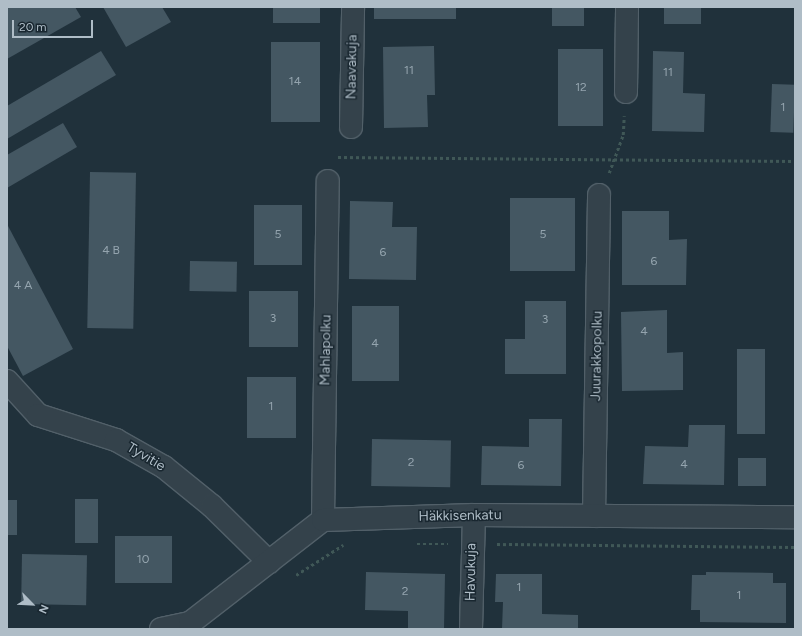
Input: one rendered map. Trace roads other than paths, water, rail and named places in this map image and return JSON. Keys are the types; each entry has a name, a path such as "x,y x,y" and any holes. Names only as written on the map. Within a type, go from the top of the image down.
{"street":[{"name":"Naavakuja","path":"351,127 353,7"},
{"path":"626,92 627,7"},
{"name":"Mahlapolku","path":"323,520 328,181"},
{"name":"Juurakkopolku","path":"594,516 600,195"},
{"name":"Tyvitie","path":"7,381 38,415 116,440 164,467 212,506 269,562"},
{"name":"Häkkisenkatu","path":"323,520 474,515 795,517"},
{"name":"Havukuja","path":"471,629 474,515"},
{"path":"161,629 190,626 323,520"}]}
